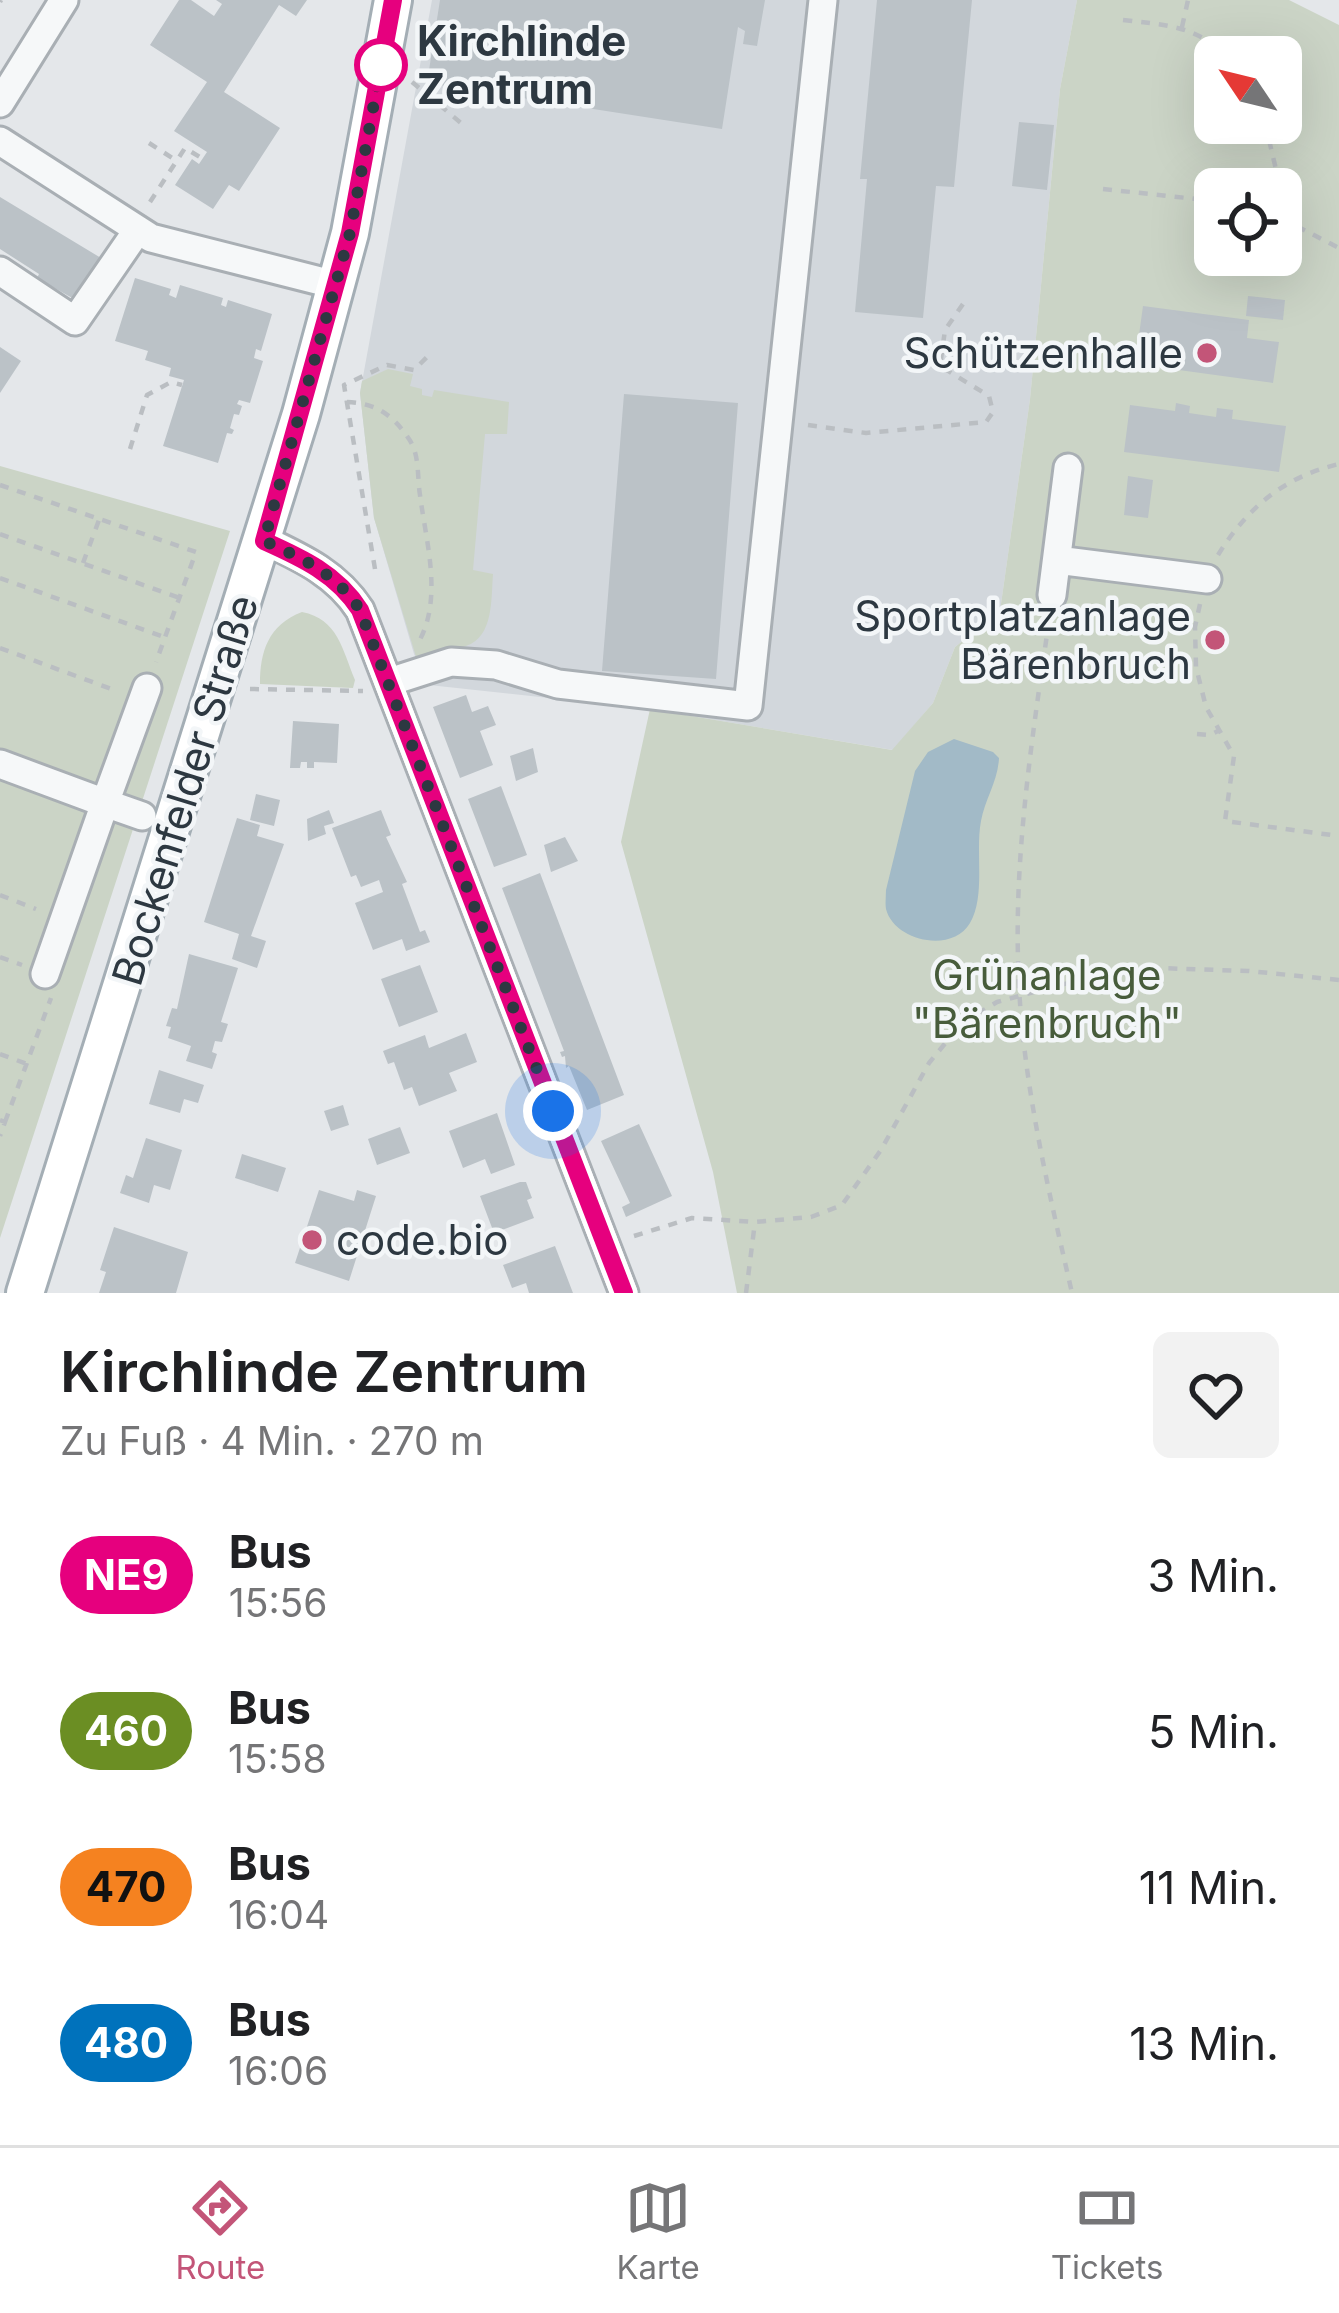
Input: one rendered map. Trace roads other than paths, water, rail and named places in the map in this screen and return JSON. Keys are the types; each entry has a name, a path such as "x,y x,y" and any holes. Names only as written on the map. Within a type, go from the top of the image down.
{"main road":[{"name":"Bockenfelder Straße","path":"25,1293 264,541 350,233 393,0"}],"street":[{"path":"0,103 64,0"},
{"path":"376,686 451,662 496,665 559,684 748,706 824,0"},
{"path":"0,141 142,219 336,285"},
{"path":"0,271 75,321 142,219"},
{"path":"1052,595 1068,468"},
{"path":"264,541 311,562 349,592 360,610 376,686 624,1293"},
{"path":"1057,560 1207,579"},
{"path":"45,974 145,694"},
{"path":"0,764 142,816"}],"water":[{"path":"954,739 993,752 999,758 998,766 981,821 975,912 962,933 924,940 891,920 886,890 915,771 928,752"}],"place":[{"name":"Kirchlinde Zentrum","path":"381,65"},
{"name":"Schützenhalle","path":"1207,353"},
{"name":"Sportplatzanlage Bärenbruch","path":"1215,640"},
{"name":"code.bio","path":"312,1240"}],"park label":[{"name":"Grünanlage \"Bärenbruch\"","path":"1047,999"}]}
